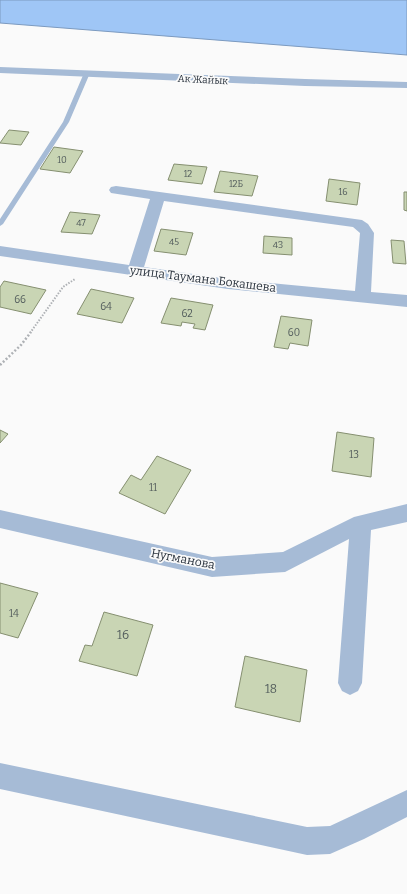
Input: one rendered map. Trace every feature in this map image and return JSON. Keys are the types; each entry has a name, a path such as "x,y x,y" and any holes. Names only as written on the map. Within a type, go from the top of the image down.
{"street":[{"name":"Ак Жайык","path":"0,70 279,83 407,85"},
{"path":"116,190 357,223 364,227 367,233 363,297"},
{"path":"135,270 158,196"},
{"name":"улица Таумана Бокашева","path":"0,251 228,284 407,301"},
{"name":"Нугманова","path":"0,519 212,567 285,562 361,523 407,513"},
{"path":"350,683 361,523"},
{"path":"0,776 307,840 330,840 355,830 407,803"}],"lane":[{"path":"0,224 66,122 87,73"}],"path":[{"path":"0,365 21,345 62,287 97,265"}],"water":[{"path":"0,0 407,0 407,55 0,23"}],"building":[{"path":"9,130 29,132 21,145 0,143"},
{"path":"54,147 83,151 70,173 40,169"},
{"path":"174,164 207,167 202,184 168,180"},
{"path":"220,171 258,176 252,196 214,192"},
{"path":"329,179 360,183 357,205 326,201"},
{"path":"404,192 407,192 407,211 404,210"},
{"path":"70,212 100,215 92,234 61,232"},
{"path":"161,229 193,233 186,255 154,251"},
{"path":"264,236 292,238 292,255 263,253"},
{"path":"391,240 404,241 406,264 393,263"},
{"path":"4,281 46,290 31,314 0,307 0,287"},
{"path":"91,289 134,298 122,323 77,314"},
{"path":"171,298 213,305 205,330 193,328 195,324 182,322 181,326 161,323"},
{"path":"281,316 312,320 308,346 290,343 288,349 274,347"},
{"path":"0,430 8,434 0,443"},
{"path":"337,432 374,438 371,477 332,471"},
{"path":"157,456 191,470 165,514 119,493 131,475 141,480"},
{"path":"0,583 38,593 18,638 0,633"},
{"path":"104,612 153,625 137,676 79,661 85,645 92,646"},
{"path":"245,656 307,670 300,722 235,707"}]}
